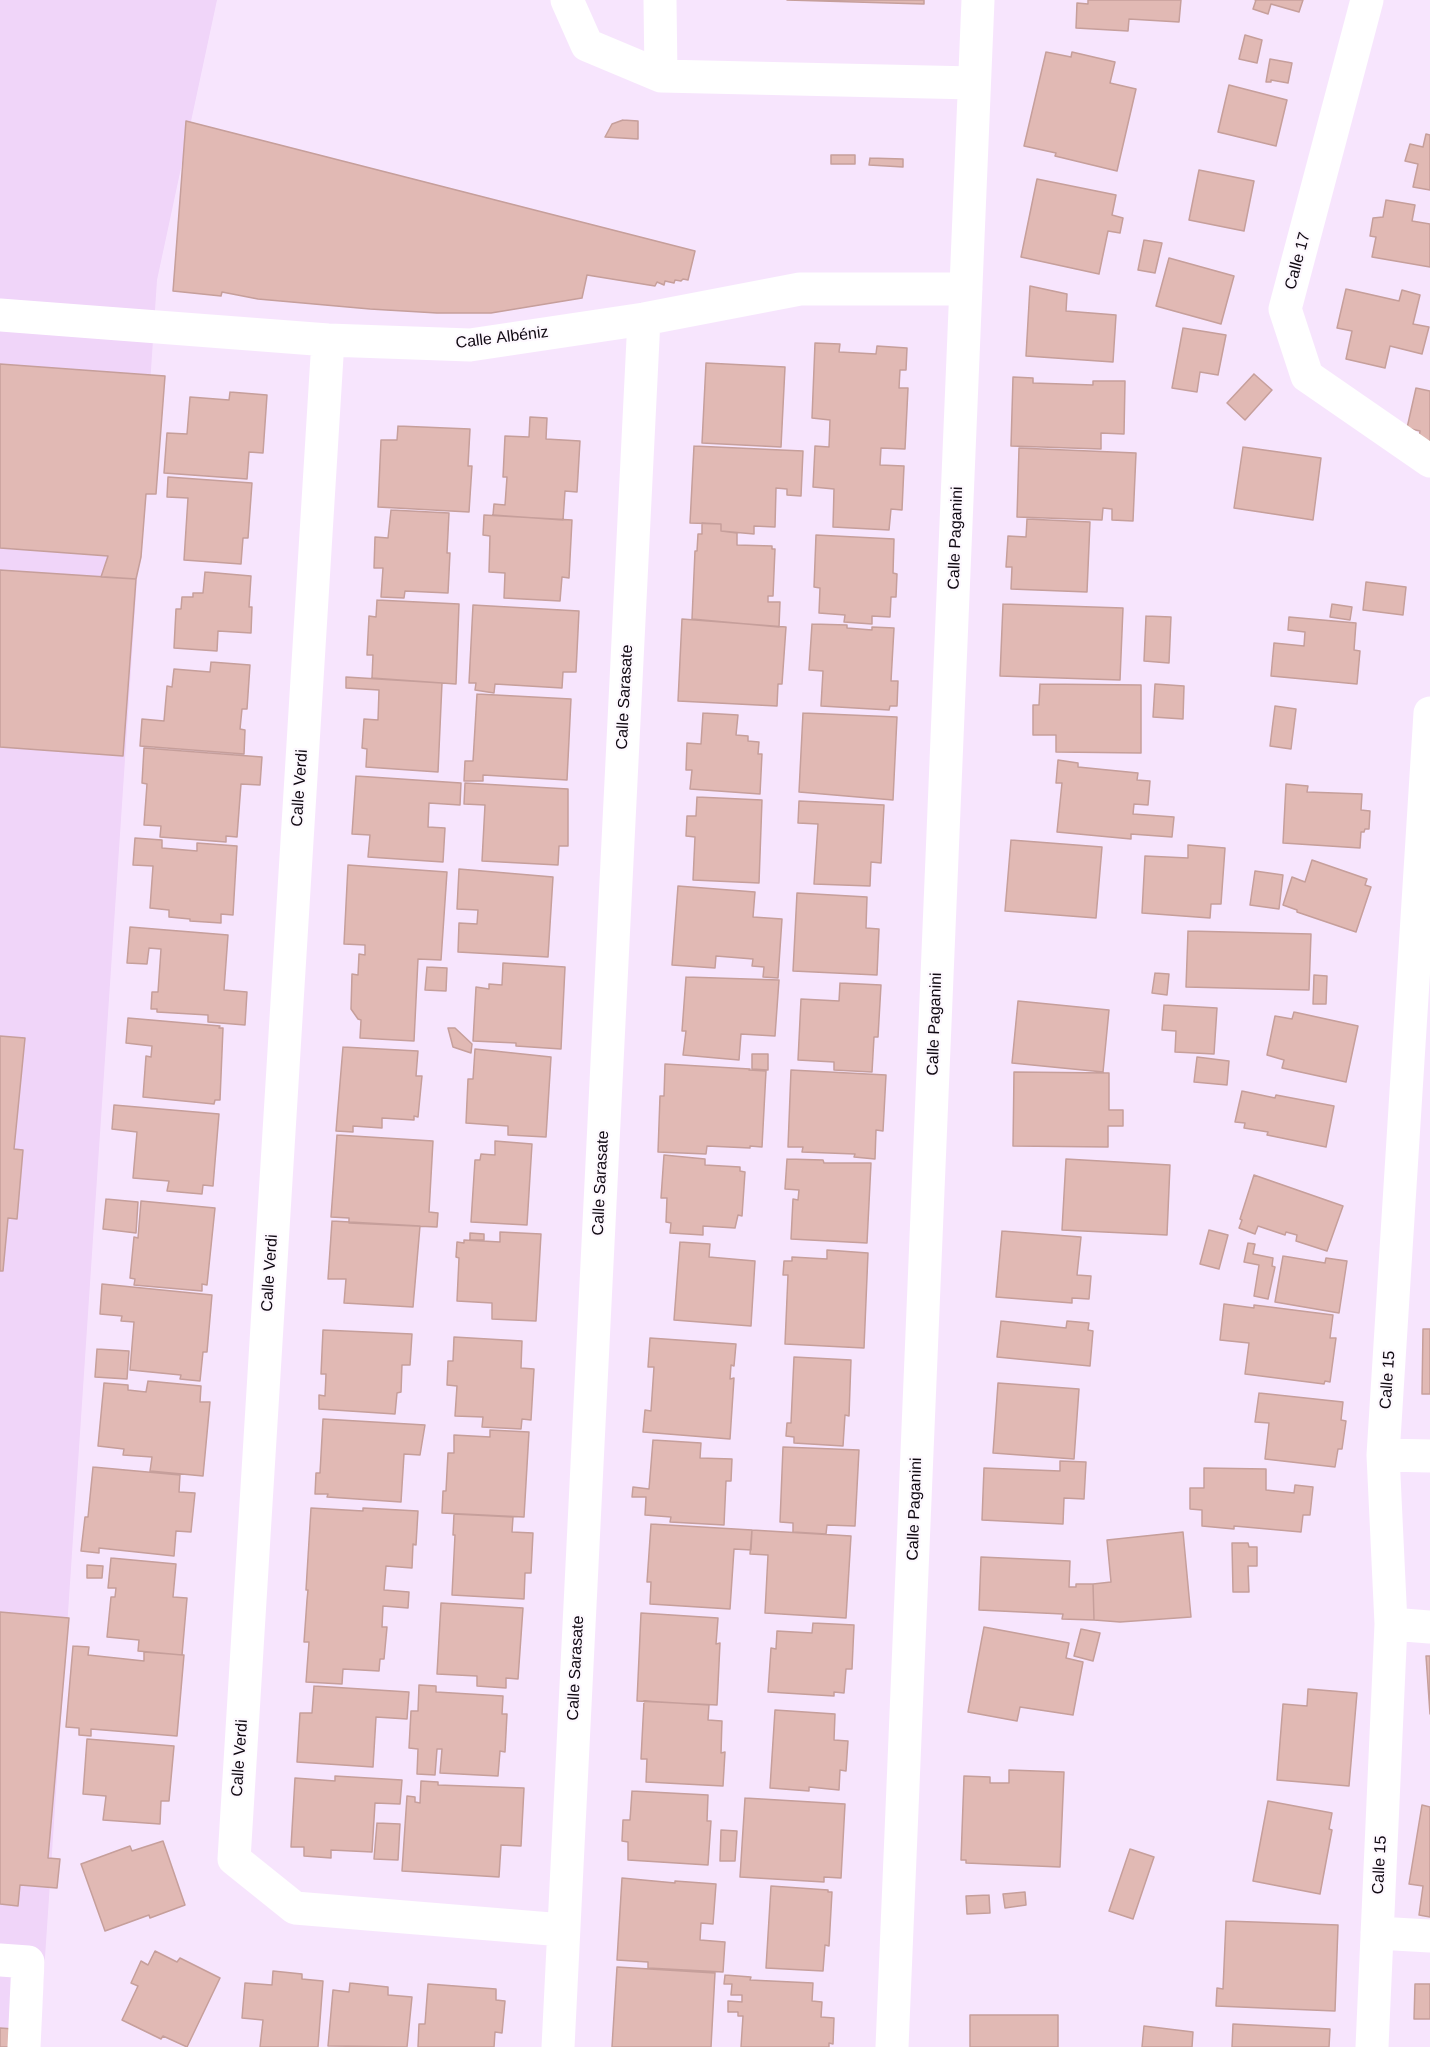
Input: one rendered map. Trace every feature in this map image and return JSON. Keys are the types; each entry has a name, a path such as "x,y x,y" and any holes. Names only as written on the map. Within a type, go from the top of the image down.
{"street":[{"path":"567,0 586,45 661,76 974,83"},
{"path":"660,0 661,76"},
{"name":"Calle Paganini","path":"892,2047 978,0"},
{"name":"Calle 17","path":"1366,0 1286,309 1307,376 1430,460"},
{"name":"Calle Albéniz","path":"0,315 328,339 470,345 644,319 800,289 966,289"},
{"name":"Calle Sarasate","path":"558,2047 644,319"},
{"name":"Calle Verdi","path":"328,339 234,1859 295,1908 563,1930"},
{"name":"Calle 15","path":"1372,2047 1391,1624 1383,1455 1430,713"},
{"path":"1383,1455 1430,1456"},
{"path":"1391,1624 1430,1627"},
{"path":"1377,1933 1430,1936"},
{"path":"0,1960 28,1962 24,2047"}],"shaded area":[{"path":"0,0 217,0 157,280 39,2047 0,2047"}],"building":[{"path":"787,0 924,0 924,4"},
{"path":"1088,0 1181,0 1179,22 1129,19 1128,31 1076,28 1077,3 1088,4"},
{"path":"1256,0 1303,0 1299,12 1271,4 1268,14 1253,9"},
{"path":"1245,35 1262,40 1257,63 1239,59"},
{"path":"1046,52 1071,57 1072,52 1115,62 1110,83 1136,89 1117,171 1024,146"},
{"path":"1270,59 1292,63 1288,83 1271,80 1271,82 1266,82"},
{"path":"1229,85 1287,100 1276,146 1218,132"},
{"path":"623,120 638,121 638,139 605,137 612,124"},
{"path":"186,121 695,251 688,280 675,280 674,283 665,281 664,285 657,282 655,286 587,275 582,298 491,313 370,309 258,299 222,292 221,296 173,291"},
{"path":"1426,134 1430,135 1430,190 1413,187 1418,164 1405,161 1410,144 1423,147"},
{"path":"831,155 855,155 855,164 831,164"},
{"path":"870,158 903,159 903,167 869,165"},
{"path":"1199,170 1254,181 1244,231 1189,220"},
{"path":"1037,179 1116,195 1112,215 1123,218 1120,233 1108,231 1099,274 1021,257"},
{"path":"1386,200 1415,205 1412,221 1430,224 1430,267 1372,257 1376,237 1370,236 1373,218 1383,217"},
{"path":"1144,240 1162,243 1155,273 1138,270"},
{"path":"1169,258 1234,276 1221,324 1156,306"},
{"path":"1030,286 1067,294 1066,311 1116,315 1113,362 1026,356"},
{"path":"1346,289 1399,301 1402,290 1420,295 1413,324 1429,327 1422,354 1390,346 1385,368 1346,359 1352,331 1337,328"},
{"path":"1183,328 1226,335 1218,375 1200,372 1197,392 1172,388"},
{"path":"815,343 840,344 839,352 876,354 877,346 907,348 906,370 900,370 899,388 908,388 905,449 881,448 880,465 904,466 902,510 891,509 889,530 833,527 834,489 813,487 815,446 829,447 830,420 812,418"},
{"path":"706,363 785,367 781,447 702,443"},
{"path":"0,364 165,376 156,494 146,494 141,557 136,579 101,577 108,556 0,548"},
{"path":"1254,374 1272,390 1245,420 1227,403"},
{"path":"1013,377 1033,378 1033,383 1093,385 1093,381 1125,381 1124,434 1101,433 1101,449 1011,446"},
{"path":"1416,388 1430,391 1430,441 1419,438 1420,431 1407,428"},
{"path":"230,392 267,395 263,453 249,452 247,479 164,473 167,433 187,434 190,397 229,400"},
{"path":"530,417 547,418 546,439 580,441 577,492 565,491 563,520 493,515 494,504 505,505 507,477 503,477 505,436 529,437"},
{"path":"398,426 470,429 468,466 472,466 469,512 378,507 381,440 397,440"},
{"path":"694,446 803,451 801,496 787,495 787,489 776,488 775,527 754,526 754,534 721,531 721,524 690,523"},
{"path":"1243,447 1321,458 1313,520 1234,508"},
{"path":"1019,448 1136,453 1133,521 1112,520 1112,509 1103,508 1102,520 1017,517"},
{"path":"168,477 252,483 248,538 243,538 241,564 184,560 188,498 167,497"},
{"path":"391,510 449,513 448,593 405,591 404,598 381,597 383,568 374,568 375,537 388,538"},
{"path":"484,515 572,520 569,578 562,577 560,601 504,598 505,573 489,572 490,536 483,535"},
{"path":"1027,519 1090,522 1087,592 1011,589 1012,567 1006,567 1008,536 1026,537"},
{"path":"702,523 721,524 721,531 737,533 737,545 772,546 772,549 775,549 773,596 768,596 768,602 780,602 779,627 692,619 695,551 697,551 698,534 702,534"},
{"path":"816,535 894,539 893,573 897,574 896,597 891,597 890,617 872,616 872,624 844,622 845,615 819,613 820,588 814,587"},
{"path":"0,570 136,579 123,756 0,747"},
{"path":"205,572 251,576 249,607 252,607 251,633 218,631 217,651 174,648 176,609 181,609 182,597 193,597 193,593 203,593"},
{"path":"1366,582 1406,587 1403,615 1363,610"},
{"path":"377,600 459,604 456,684 372,678 373,655 367,655 369,616 376,617"},
{"path":"1003,604 1123,608 1120,680 1000,676"},
{"path":"1332,604 1352,607 1350,620 1330,617"},
{"path":"473,605 579,611 576,672 563,672 562,688 495,684 494,693 475,690 476,683 469,683"},
{"path":"1146,616 1171,617 1169,663 1144,661"},
{"path":"1289,617 1356,623 1354,650 1360,651 1357,684 1271,676 1274,643 1304,646 1305,632 1288,630"},
{"path":"682,619 786,627 782,684 778,684 777,706 678,701"},
{"path":"812,624 847,625 847,628 872,630 872,627 894,628 891,681 898,681 897,706 890,706 889,710 821,706 823,671 809,670"},
{"path":"211,662 250,665 247,709 242,709 240,729 245,730 244,754 140,746 142,719 164,721 167,686 172,687 174,669 210,672"},
{"path":"346,677 442,683 438,772 366,767 367,749 362,748 364,719 378,720 379,690 346,688"},
{"path":"1040,684 1141,685 1141,753 1056,752 1056,735 1033,735 1033,705 1039,705"},
{"path":"1155,684 1184,686 1183,719 1153,717"},
{"path":"477,694 571,699 567,780 483,775 483,781 464,781 465,761 473,761"},
{"path":"1275,706 1296,709 1291,749 1270,746"},
{"path":"703,713 738,715 736,735 748,736 748,741 759,742 758,754 762,754 760,794 690,789 692,770 686,770 687,743 701,744"},
{"path":"803,713 897,717 893,800 799,792"},
{"path":"144,748 262,757 260,785 241,784 237,837 226,836 226,842 160,837 161,826 144,825 147,784 142,783"},
{"path":"1058,760 1078,763 1078,767 1138,773 1137,780 1150,781 1148,805 1134,804 1133,814 1174,817 1172,837 1131,834 1131,839 1057,832 1062,783 1056,783"},
{"path":"356,776 461,783 460,805 429,803 428,827 445,828 443,862 368,857 370,835 352,834"},
{"path":"465,783 568,789 568,846 559,846 558,865 482,861 485,805 464,804"},
{"path":"1286,784 1308,786 1307,792 1362,794 1361,810 1370,811 1369,829 1361,832 1360,848 1283,843"},
{"path":"697,797 762,800 759,883 693,880 695,837 686,836 687,816 696,816"},
{"path":"799,801 884,805 881,863 871,862 870,886 814,884 818,824 798,823"},
{"path":"135,838 162,840 162,848 197,851 197,843 237,846 233,915 221,914 221,923 190,921 190,919 169,917 169,910 150,908 153,866 133,865"},
{"path":"1011,840 1102,847 1096,918 1005,911"},
{"path":"1188,845 1225,848 1221,904 1211,904 1210,918 1142,913 1145,856 1188,858"},
{"path":"1312,860 1367,879 1365,885 1371,887 1356,932 1283,905 1292,877 1305,882"},
{"path":"348,865 447,872 441,960 418,959 414,1041 360,1038 361,1020 351,1009 352,974 358,975 359,954 365,955 365,945 344,944"},
{"path":"459,869 553,877 548,957 458,952 459,923 477,924 478,910 457,909"},
{"path":"1255,871 1283,875 1279,909 1250,905"},
{"path":"678,886 755,892 753,917 782,919 778,978 763,977 764,967 752,966 753,959 716,956 715,968 672,965"},
{"path":"797,893 867,897 866,928 879,929 877,975 793,971"},
{"path":"130,927 228,935 224,990 247,992 245,1025 208,1022 208,1015 157,1012 157,1009 151,1009 152,992 158,992 161,949 149,948 147,964 127,963"},
{"path":"1188,931 1311,934 1309,990 1186,987"},
{"path":"503,963 565,967 561,1049 516,1046 516,1043 473,1041 476,987 489,989 489,984 502,985"},
{"path":"427,967 447,968 446,991 425,990"},
{"path":"1155,973 1169,974 1167,995 1152,993"},
{"path":"1314,975 1327,976 1326,1004 1313,1004"},
{"path":"686,977 779,980 775,1036 741,1034 739,1060 683,1055 686,1031 682,1031"},
{"path":"840,983 881,985 878,1037 874,1037 872,1072 834,1070 834,1062 798,1060 801,999 839,1001"},
{"path":"1018,1001 1109,1010 1103,1072 1012,1063"},
{"path":"1164,1005 1217,1008 1214,1054 1175,1052 1176,1031 1162,1030"},
{"path":"1294,1012 1358,1026 1346,1082 1282,1068 1284,1060 1267,1055 1275,1016 1292,1019"},
{"path":"128,1018 223,1028 220,1100 215,1100 214,1104 143,1097 146,1056 151,1057 152,1046 126,1043"},
{"path":"448,1028 455,1028 472,1044 471,1053 453,1047"},
{"path":"0,1036 25,1038 14,1149 23,1150 17,1219 8,1218 3,1271 0,1271"},
{"path":"343,1047 418,1051 416,1076 422,1076 418,1117 414,1116 414,1120 382,1118 382,1128 353,1126 353,1132 336,1131"},
{"path":"475,1049 551,1057 546,1137 508,1135 508,1126 466,1123 468,1079 473,1079"},
{"path":"752,1054 768,1054 768,1070 752,1069"},
{"path":"1197,1057 1229,1061 1227,1085 1194,1082"},
{"path":"665,1064 766,1071 762,1147 707,1146 706,1154 658,1152 660,1096 664,1096"},
{"path":"791,1070 886,1075 883,1131 876,1130 875,1159 854,1157 855,1154 802,1152 803,1147 788,1147"},
{"path":"1014,1072 1109,1073 1109,1110 1123,1110 1123,1126 1108,1126 1108,1147 1013,1146"},
{"path":"1242,1091 1334,1106 1326,1147 1267,1135 1268,1132 1244,1128 1245,1123 1235,1122"},
{"path":"114,1105 219,1114 213,1186 203,1185 202,1194 167,1191 169,1181 133,1178 137,1132 112,1129"},
{"path":"337,1135 433,1141 429,1212 438,1213 437,1227 349,1223 349,1218 331,1217"},
{"path":"495,1141 532,1144 527,1225 471,1222 475,1160 480,1160 481,1154 495,1155"},
{"path":"664,1155 705,1159 705,1165 740,1167 740,1171 745,1172 742,1216 738,1215 735,1228 703,1226 703,1235 670,1233 671,1223 666,1222 667,1198 661,1198"},
{"path":"787,1159 823,1160 824,1163 871,1163 867,1243 791,1239 793,1199 798,1200 799,1190 785,1189"},
{"path":"1066,1159 1170,1165 1167,1235 1062,1230"},
{"path":"1254,1175 1343,1206 1327,1251 1296,1241 1297,1235 1286,1232 1285,1235 1258,1226 1255,1234 1239,1228"},
{"path":"106,1199 138,1202 136,1233 103,1229"},
{"path":"141,1201 215,1208 207,1285 202,1284 202,1291 134,1285 135,1279 130,1278 134,1237 138,1238"},
{"path":"332,1221 420,1226 413,1307 344,1303 346,1279 328,1279"},
{"path":"1209,1230 1228,1235 1219,1269 1200,1264"},
{"path":"1002,1231 1081,1237 1077,1275 1091,1276 1089,1299 1072,1298 1072,1303 996,1297"},
{"path":"500,1232 541,1234 536,1321 492,1319 492,1303 457,1301 459,1258 456,1257 457,1242 464,1243 464,1240 500,1242"},
{"path":"470,1233 484,1234 484,1240 470,1240"},
{"path":"680,1242 710,1244 709,1257 755,1261 751,1326 674,1320"},
{"path":"1248,1243 1255,1244 1253,1254 1273,1258 1272,1266 1275,1267 1268,1299 1254,1296 1259,1265 1244,1262"},
{"path":"827,1250 868,1253 864,1348 785,1344 788,1275 783,1275 784,1261 792,1261 792,1257 827,1259"},
{"path":"1283,1256 1325,1263 1326,1258 1347,1261 1339,1313 1275,1302"},
{"path":"102,1284 212,1295 207,1352 203,1352 200,1381 180,1379 181,1375 130,1370 134,1322 121,1321 122,1316 100,1314"},
{"path":"1224,1304 1254,1308 1254,1305 1333,1315 1330,1338 1336,1338 1330,1382 1325,1381 1324,1384 1245,1374 1249,1343 1220,1340"},
{"path":"1001,1321 1066,1328 1067,1321 1089,1323 1088,1330 1093,1331 1090,1366 997,1357"},
{"path":"1423,1329 1430,1329 1430,1394 1422,1394"},
{"path":"323,1330 412,1334 410,1365 402,1365 401,1392 397,1393 395,1414 319,1409 319,1395 325,1396 326,1374 321,1374"},
{"path":"454,1337 522,1341 521,1368 534,1369 531,1420 522,1419 521,1429 482,1427 483,1417 455,1416 457,1386 447,1385 448,1361 453,1361"},
{"path":"650,1338 736,1344 730,1379 734,1378 730,1439 643,1432 645,1410 651,1411 654,1367 648,1367"},
{"path":"97,1349 129,1351 127,1379 95,1377"},
{"path":"794,1357 851,1360 849,1416 845,1415 843,1446 794,1443 794,1437 786,1436 787,1423 791,1423"},
{"path":"148,1381 201,1386 200,1402 210,1402 203,1476 150,1471 152,1457 123,1455 124,1449 98,1446 104,1383 128,1385 128,1390 146,1392"},
{"path":"998,1383 1079,1389 1074,1459 993,1453"},
{"path":"1259,1393 1343,1402 1341,1420 1346,1421 1342,1449 1338,1449 1335,1467 1265,1459 1269,1423 1255,1422"},
{"path":"323,1419 425,1425 420,1455 404,1454 401,1502 327,1497 328,1494 315,1494 316,1473 320,1473"},
{"path":"490,1430 529,1432 524,1517 442,1513 448,1453 454,1453 454,1435 490,1437"},
{"path":"653,1440 701,1443 700,1458 732,1459 731,1481 726,1481 724,1525 670,1522 671,1517 645,1515 646,1497 632,1497 633,1487 649,1489"},
{"path":"783,1447 859,1450 855,1526 827,1525 826,1534 793,1532 793,1523 780,1522"},
{"path":"1060,1461 1086,1462 1084,1499 1064,1498 1063,1524 982,1520 984,1468 1060,1471"},
{"path":"93,1467 180,1475 179,1492 195,1493 191,1532 176,1531 174,1556 99,1548 99,1553 81,1551 85,1517 88,1517"},
{"path":"1204,1468 1266,1469 1266,1490 1294,1493 1295,1485 1313,1487 1310,1515 1303,1515 1301,1532 1234,1526 1234,1529 1202,1526 1202,1510 1190,1509 1190,1488 1204,1488"},
{"path":"311,1508 418,1511 412,1568 386,1566 384,1590 409,1592 408,1608 383,1606 382,1627 387,1627 384,1659 380,1659 379,1671 343,1669 342,1684 306,1682 309,1642 304,1642"},
{"path":"454,1514 513,1517 512,1532 533,1533 531,1573 525,1573 524,1599 452,1595"},
{"path":"651,1524 752,1530 751,1550 734,1549 730,1609 650,1604 651,1582 647,1582"},
{"path":"752,1530 851,1536 846,1618 765,1613 768,1555 750,1554"},
{"path":"1183,1532 1191,1617 1120,1622 1094,1620 1093,1584 1111,1582 1107,1540"},
{"path":"1232,1543 1248,1543 1249,1547 1257,1547 1257,1566 1248,1566 1249,1592 1233,1592"},
{"path":"981,1557 1070,1561 1069,1587 1076,1587 1076,1584 1093,1584 1094,1620 1062,1619 1063,1614 979,1610"},
{"path":"111,1558 176,1564 173,1597 187,1598 182,1655 138,1651 139,1640 107,1637 111,1597 115,1597 116,1588 108,1588"},
{"path":"87,1565 103,1566 102,1578 87,1578"},
{"path":"441,1603 523,1608 518,1679 506,1678 506,1688 477,1686 477,1676 437,1674"},
{"path":"0,1612 69,1618 48,1858 60,1859 57,1888 20,1885 18,1906 0,1904"},
{"path":"641,1613 718,1618 716,1644 720,1643 717,1705 637,1701"},
{"path":"813,1623 854,1625 852,1669 846,1669 844,1693 834,1692 834,1696 768,1692 771,1648 776,1649 777,1631 812,1633"},
{"path":"984,1627 1069,1643 1066,1658 1083,1662 1073,1715 1020,1707 1017,1721 968,1712"},
{"path":"1081,1629 1100,1633 1093,1661 1074,1656"},
{"path":"73,1646 89,1647 88,1655 144,1661 144,1652 184,1655 177,1736 91,1729 91,1736 79,1735 79,1728 66,1727"},
{"path":"1426,1656 1430,1656 1430,1714"},
{"path":"419,1685 436,1686 436,1692 503,1696 502,1714 507,1714 505,1752 500,1751 498,1776 440,1773 442,1749 437,1749 435,1775 417,1774 418,1749 409,1748 411,1711 418,1711"},
{"path":"314,1686 409,1692 407,1719 376,1717 373,1767 297,1762 300,1713 312,1713"},
{"path":"1308,1689 1357,1693 1349,1786 1277,1780 1283,1704 1307,1706"},
{"path":"644,1701 709,1705 708,1720 722,1721 721,1753 725,1752 723,1786 646,1782 647,1759 641,1759"},
{"path":"775,1710 835,1714 834,1740 848,1741 846,1771 840,1770 839,1790 809,1787 809,1791 770,1788"},
{"path":"87,1739 174,1746 169,1801 161,1801 160,1824 103,1820 106,1796 83,1794"},
{"path":"1009,1770 1064,1772 1060,1867 966,1863 966,1860 961,1860 964,1776 990,1777 990,1783 1009,1783"},
{"path":"335,1776 402,1780 400,1804 375,1803 372,1852 331,1850 331,1858 304,1856 304,1847 291,1847 295,1778 335,1781"},
{"path":"421,1781 438,1782 438,1785 524,1788 521,1846 501,1845 499,1877 402,1871 407,1796 415,1797 415,1802 420,1803"},
{"path":"632,1791 708,1795 707,1821 711,1821 708,1865 628,1860 628,1842 622,1841 623,1820 630,1820"},
{"path":"745,1798 845,1804 841,1878 824,1877 824,1882 740,1877"},
{"path":"1268,1801 1332,1813 1329,1829 1332,1830 1320,1894 1253,1881"},
{"path":"1422,1805 1430,1807 1430,1917 1419,1915 1423,1886 1409,1884"},
{"path":"377,1823 400,1824 398,1860 374,1859"},
{"path":"721,1830 737,1831 735,1861 720,1861"},
{"path":"163,1841 185,1905 105,1931 81,1864 130,1846 132,1851"},
{"path":"1130,1849 1154,1857 1133,1919 1109,1911"},
{"path":"622,1878 716,1884 713,1924 701,1923 700,1940 725,1942 723,1972 648,1968 648,1962 617,1960"},
{"path":"771,1886 832,1892 829,1946 825,1945 823,1971 766,1968"},
{"path":"1025,1892 1026,1905 1005,1908 1003,1894"},
{"path":"989,1895 990,1913 967,1914 966,1896"},
{"path":"1226,1921 1338,1925 1335,2011 1216,2006 1217,1988 1223,1989"},
{"path":"155,1951 177,1962 180,1958 220,1978 187,2047 163,2036 161,2039 122,2020 138,1986 131,1983 141,1961 148,1965"},
{"path":"617,1967 715,1973 711,2047 612,2047"},
{"path":"273,1971 302,1974 302,1979 323,1981 318,2047 260,2047 263,2020 242,2018 245,1983 272,1985"},
{"path":"725,1975 751,1977 750,1980 813,1983 812,2001 822,2002 821,2017 834,2018 833,2044 829,2043 829,2047 741,2047 743,2016 738,2016 738,2012 728,2012 728,2001 742,2002 742,1995 731,1995 732,1984 724,1984"},
{"path":"350,1983 388,1987 388,1995 412,1997 407,2047 328,2046 333,1990 349,1992"},
{"path":"428,1984 496,1989 496,2000 505,2001 502,2033 495,2032 494,2047 418,2047 419,2024 425,2024"},
{"path":"1415,1984 1430,1984 1430,2019 1414,2019"},
{"path":"970,2015 1058,2015 1058,2047 970,2047"},
{"path":"1233,2024 1330,2029 1329,2047 1232,2047"},
{"path":"1144,2026 1193,2032 1192,2047 1142,2047"},
{"path":"0,2028 14,2029 12,2047 0,2047"}]}
